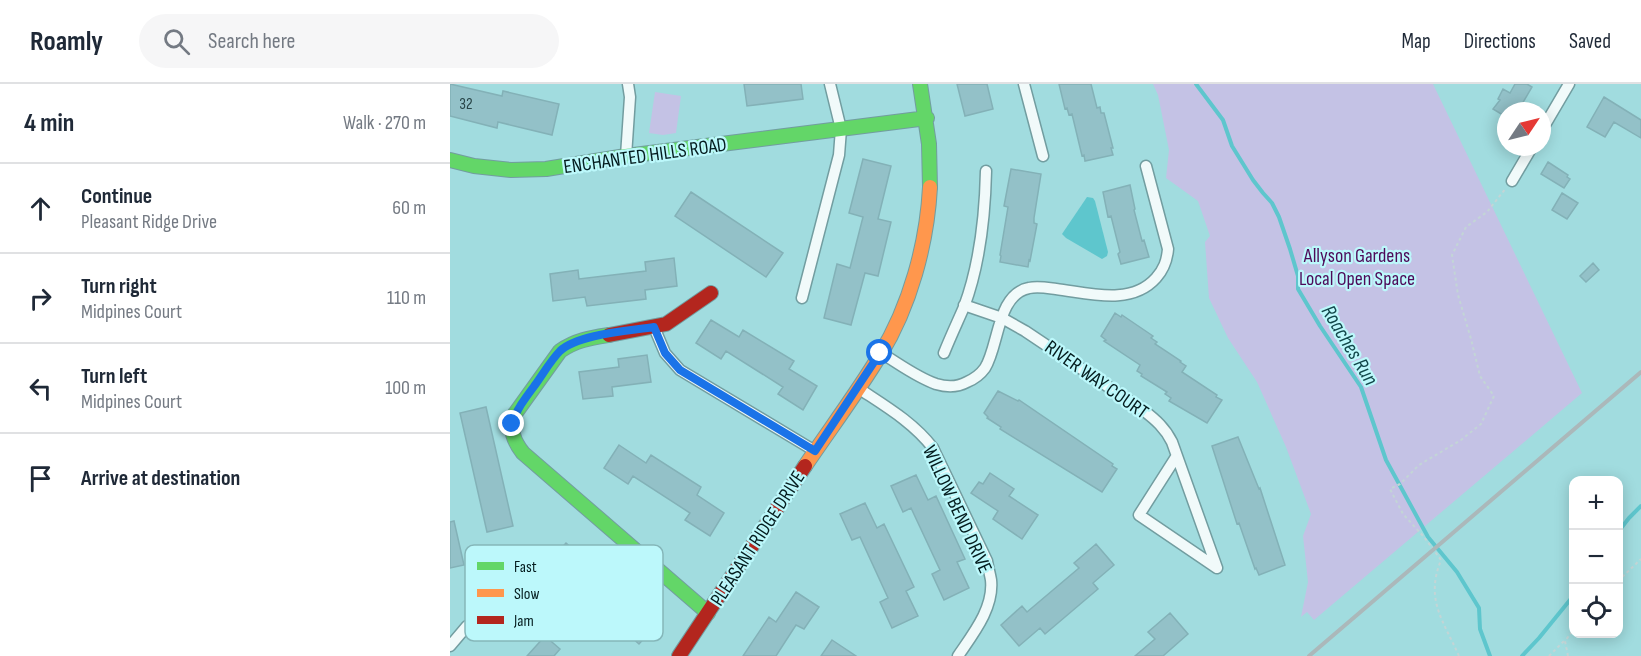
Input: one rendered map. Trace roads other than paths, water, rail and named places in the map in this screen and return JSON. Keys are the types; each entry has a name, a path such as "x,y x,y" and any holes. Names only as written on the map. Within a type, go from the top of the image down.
{"street":[{"path":"627,156 630,98 628,84"},
{"path":"802,298 839,155 841,129 830,84"},
{"name":"PLEASANT RIDGE DRIVE","path":"679,656 858,388 880,353 902,309 923,240 929,199 930,153 927,118 920,84"},
{"path":"1023,84 1043,156"},
{"path":"1551,115 1569,84"},
{"name":"ENCHANTED HILLS ROAD","path":"450,160 474,166 511,170 546,169 627,156 927,118"},
{"path":"1512,181 1527,156"},
{"path":"880,353 925,380 939,385 963,384 976,378 984,368 1008,304 1021,291 1043,288 1113,296 1128,294 1152,283 1167,261 1167,249 1146,166"},
{"path":"944,354 974,273 981,237 986,171"},
{"path":"629,545 523,453 515,443 512,434 514,415 560,351 570,344 582,339 666,324 711,292"},
{"name":"RIVER WAY COURT","path":"964,305 1002,318 1046,344 1143,410 1166,430 1172,442 1217,568 1139,515 1176,457"},
{"path":"654,327 665,353 680,370 815,451"},
{"name":"WILLOW BEND DRIVE","path":"858,388 910,424 933,448 987,561 991,581 990,598 982,618 958,656"},
{"path":"663,574 708,613"},
{"path":"450,646 465,628"}],"waterway":[{"name":"Roaches Run","path":"1196,84 1223,120 1232,146 1253,180 1272,203 1290,249 1298,276 1298,289 1361,387 1386,460 1428,537 1457,572 1479,608 1480,629 1490,656"},
{"path":"1620,530 1641,506"},
{"path":"1522,656 1569,601"}],"railway":[{"path":"1309,656 1641,372"}],"park label":[{"name":"Allyson Gardens Local Open Space","path":"1357,266"}]}
